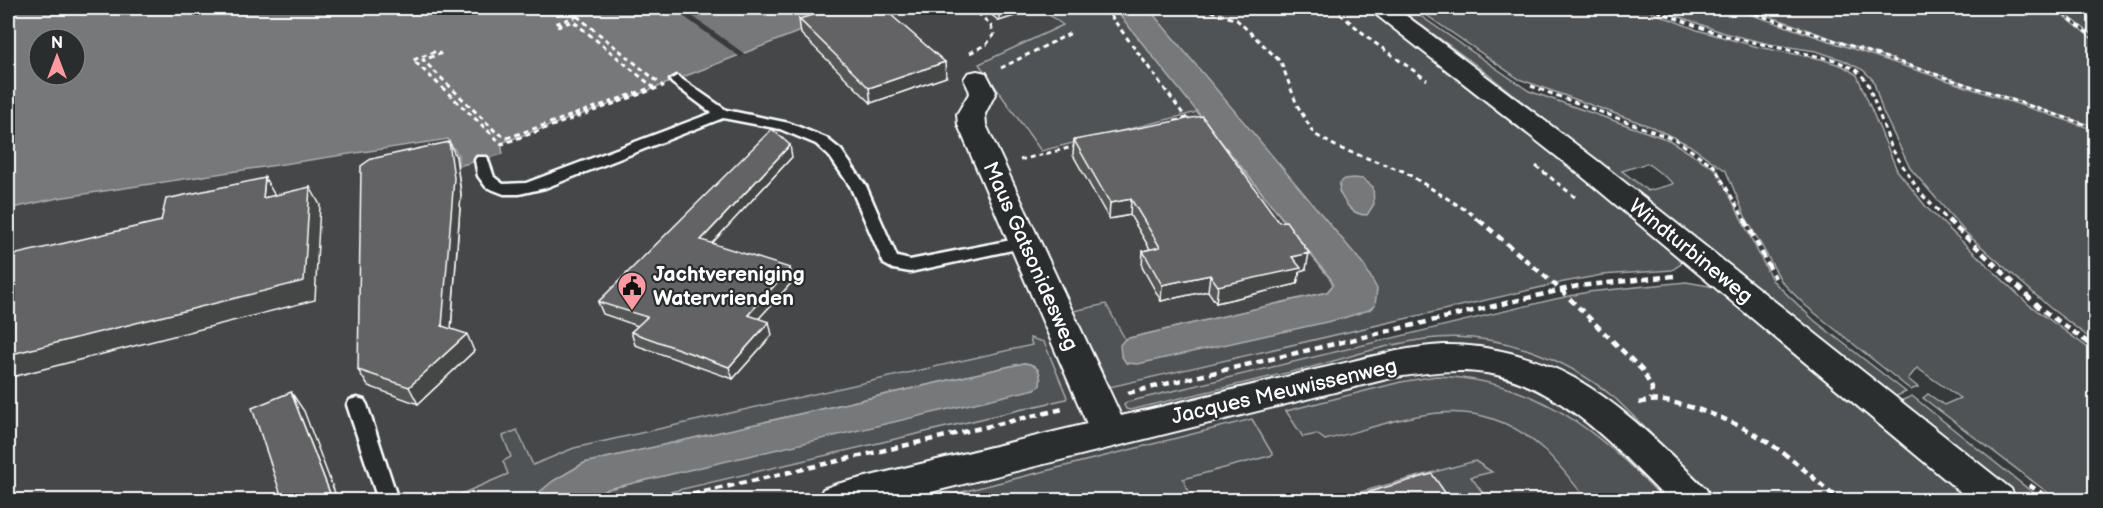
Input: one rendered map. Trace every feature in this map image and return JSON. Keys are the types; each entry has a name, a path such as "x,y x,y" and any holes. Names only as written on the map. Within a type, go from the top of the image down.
{"street":[{"name":"Windturbineweg","path":"1382,8 1526,117 1996,501"},
{"name":"Maus Gatsonidesweg","path":"977,80 983,92 971,114 972,125 1110,434"},
{"name":"Jacques Meuwissenweg","path":"837,501 1395,364 1423,358 1448,357 1471,357 1521,368 1565,388 1605,416 1692,501"}],"lane":[{"path":"677,80 722,114 806,132 828,145 845,162 890,260 899,265 910,266 1026,242"},
{"path":"482,160 487,179 497,188 516,190 540,185 722,114"},
{"path":"357,405 388,501"}],"path":[{"path":"972,8 992,24 994,30 993,38 965,60 977,80 1073,32"},
{"path":"1105,8 1186,118 1164,124"},
{"path":"1202,8 1237,20 1281,62 1297,105 1314,134 1339,147 1403,171 1469,212 1561,290 1642,370 1652,388 1651,399"},
{"path":"1649,8 1720,35 1835,60 1856,70 1867,81 1892,149 1921,194 2041,309 2096,348"},
{"path":"1738,8 2096,128"},
{"path":"2056,8 2096,40"},
{"path":"577,15 663,86 640,95 502,144 413,60 437,51 440,54 423,60 495,131 507,138 652,87 573,21 558,26 555,24 577,15"},
{"path":"1527,84 1676,140 1714,166 1730,191 1764,260 1782,286"},
{"path":"993,168 1084,144"},
{"path":"1561,290 1608,282 1696,274 1713,270"},
{"path":"1605,416 1651,399 1706,412 1759,434 1789,456 1838,501"},
{"path":"2026,483 2052,501"}],"shaded area":[{"path":"8,8 874,8 798,32 650,90 501,143 503,154 458,166 458,155 448,139 58,198 8,209"},
{"path":"874,8 1040,8 1063,25 1041,151 1197,112 1380,341 1588,292 1651,284 1939,500 8,500 8,209 58,198 448,139 458,155 650,90 798,32"},
{"path":"1040,8 1366,8 1561,159 1681,260 1681,264 1672,270 1602,275 1564,282 1110,387 1073,311 1106,304 1125,339 1327,292 1333,285 1197,112 1041,151 979,64 1063,25"},
{"path":"1114,8 1148,8 1364,265 1377,289 1375,305 1369,310 1340,319 1138,364 1126,363 1121,355 1120,345 1125,339 1327,292 1333,285 1331,279"},
{"path":"1398,8 1409,8 1529,91 1669,140 1717,170 1772,280 1815,321 1906,392 1894,397 1476,65","holes":["1647,163 1673,183 1648,191 1622,171"]},
{"path":"1416,8 1642,8 1697,30 1758,47 1821,59 1843,66 1857,75 1897,170 1927,208 2028,304 2095,353 2095,500 2059,500 2047,492 1923,398 1928,394 1944,405 1960,398 1917,368 1908,379 1918,387 1911,390 1806,306 1782,282 1745,216 1726,171 1689,145 1652,127 1519,79"},
{"path":"1656,8 1731,8 2095,130 2095,342 2049,307 1965,232 1910,168 1883,112 1873,80 1863,70 1816,51 1769,44 1724,33"},
{"path":"1747,8 2054,8 2095,41 2095,127 1855,47"},
{"path":"2058,8 2095,8 2095,37"},
{"path":"1345,179 1363,179 1373,187 1374,204 1367,215 1357,213 1350,208 1339,191 1340,183"},
{"path":"1686,282 1715,287 1971,500 1718,500 1616,399 1595,384 1551,359 1503,343 1478,339 1452,337 1412,341 1130,410 1124,405 1127,402 1551,300 1588,292"},
{"path":"1030,338 1044,342 1066,399 636,500 584,500 608,489 1040,385 1038,370 1024,363 584,463 553,481 530,500 447,500 508,474 503,461 511,457 503,436 517,430 533,465 574,448 1032,345"},
{"path":"1024,363 1035,367 1039,373 1040,385 1035,389 608,489 584,500 530,500 553,481 584,463"},
{"path":"1436,376 1472,379 1505,387 1564,414 1616,452 1665,500 1587,500 1542,448 1516,429 1490,418 1463,413 1437,413 1410,417 1325,440 1317,434 1303,437 1286,411 1401,382"},
{"path":"1912,396 2042,500 2021,500 1898,402"},
{"path":"1252,419 1273,455 1183,479 1193,500 930,500"},
{"path":"1475,461 1492,472 1471,477 1488,500 1331,500"}],"pier":[{"path":"672,8 681,8 746,55 740,57"}],"building":[{"path":"837,8 883,8 945,62 869,88 799,19"},
{"path":"1202,116 1279,222 1286,221 1309,253 1292,257 1301,268 1218,286 1210,275 1162,285 1143,251 1160,247 1131,199 1110,203 1074,140"},
{"path":"772,129 790,145 701,240 790,268 748,315 769,322 729,367 631,332 647,317 598,302"},
{"path":"449,142 454,178 442,326 467,334 409,387 358,370 361,166 371,159"},
{"path":"265,178 263,198 310,187 304,281 8,355 8,256 161,221 166,199"},
{"path":"291,392 333,501 283,501 252,408"},
{"path":"1432,474 1451,501 1337,501"}],"place":[{"name":"Jachtvereniging Watervrienden","path":"632,312"}]}
